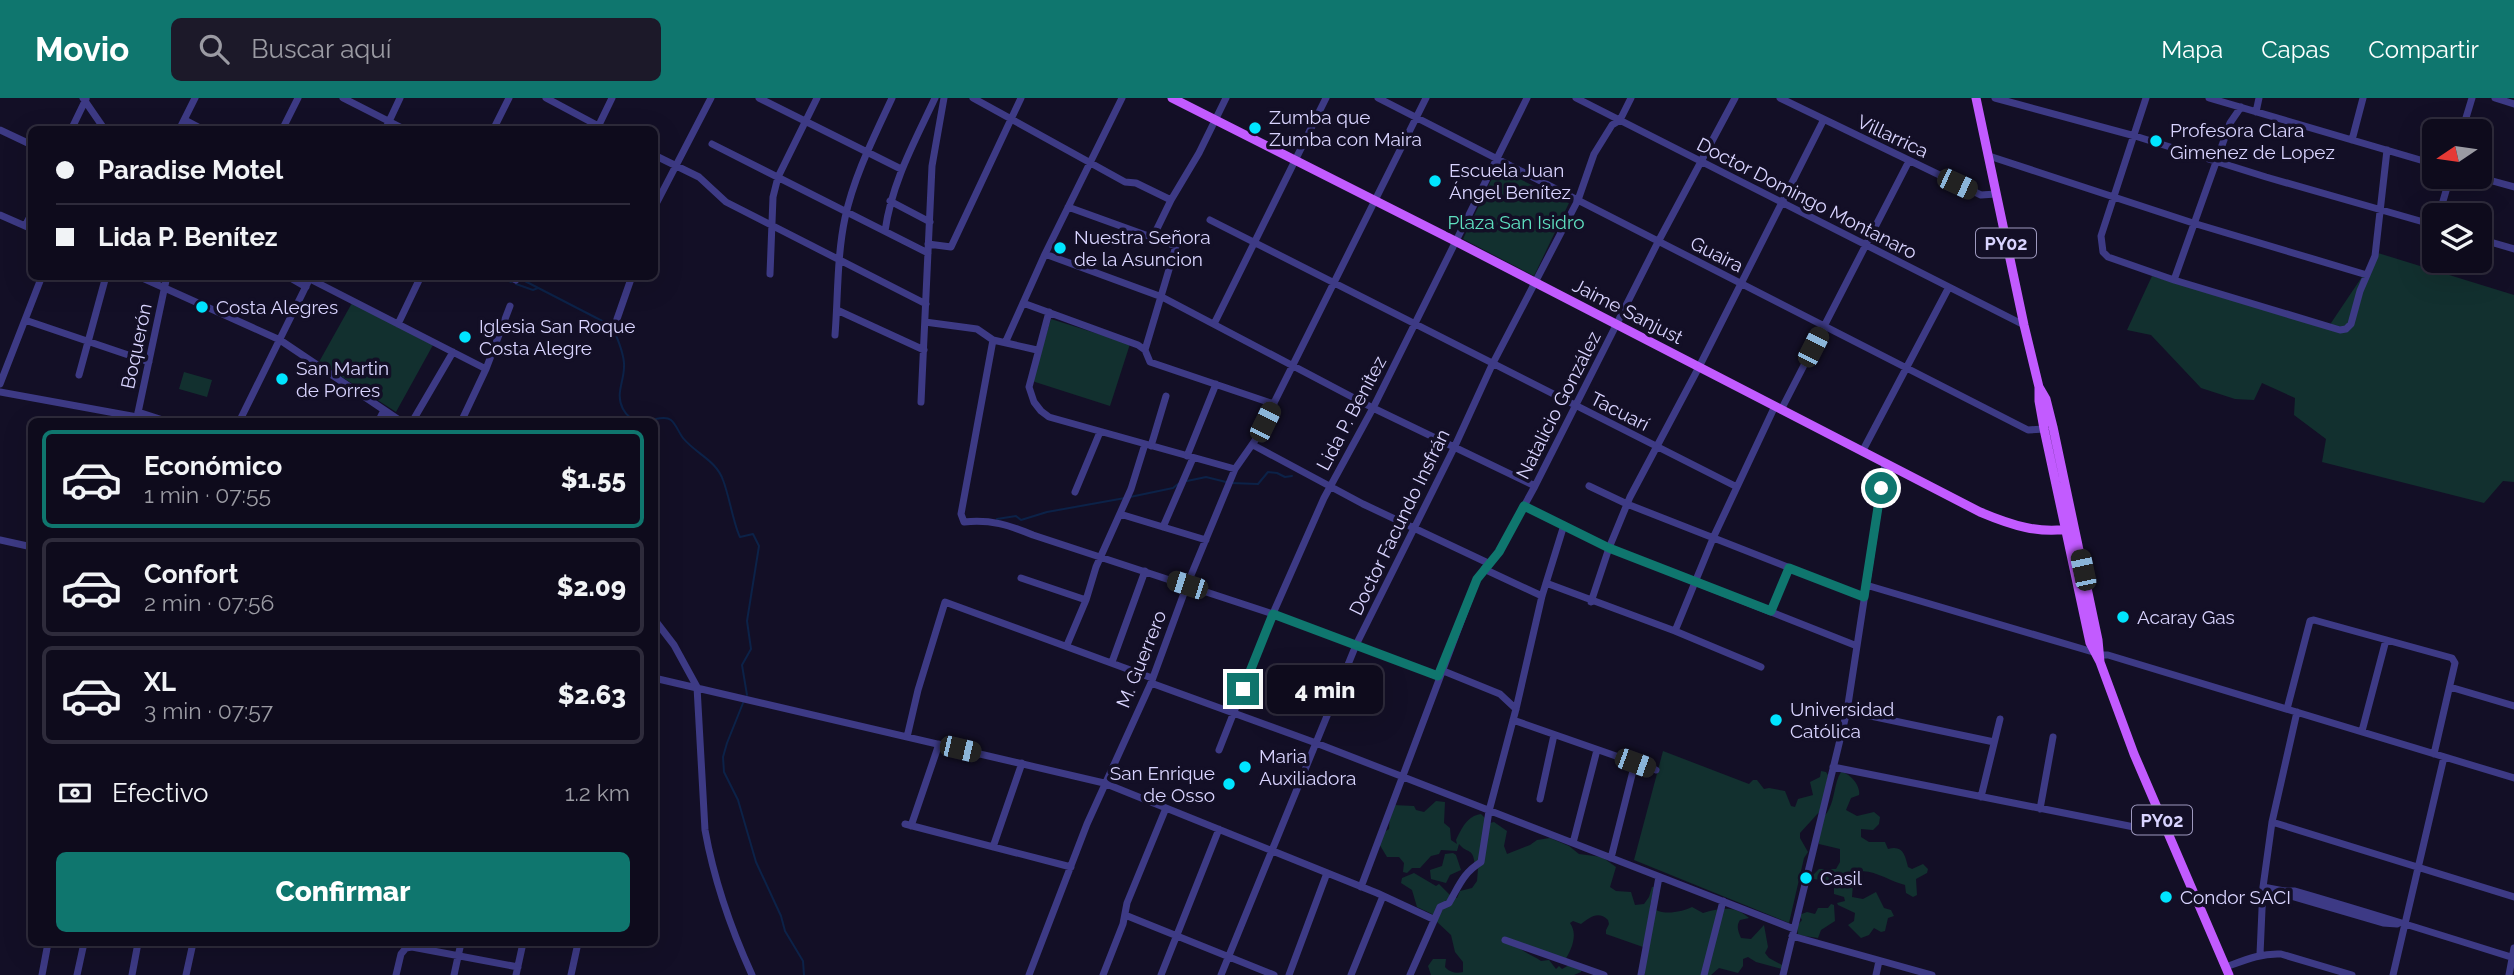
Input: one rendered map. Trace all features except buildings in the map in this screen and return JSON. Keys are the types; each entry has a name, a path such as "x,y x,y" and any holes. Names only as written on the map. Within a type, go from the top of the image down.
{"main road":[{"name":"Jaime Sanjust","path":"1172,98 1980,512 2001,521 2043,532 2069,529"},
{"name":"PY02","path":"1976,98 2039,387 2044,429 2061,506 2069,529 2072,564 2098,657 2134,754 2227,971"},
{"name":"PY02","path":"2039,387 2046,399 2069,529 2098,657"},
{"path":"2043,532 2056,526 2061,506"},
{"path":"2043,532 2062,544 2072,564"}],"street":[{"path":"181,126 195,98"},
{"path":"284,126 298,98"},
{"path":"343,98 398,126"},
{"path":"387,126 400,98"},
{"path":"495,126 509,98"},
{"path":"546,98 595,126"},
{"path":"598,126 612,98"},
{"path":"658,200 710,98"},
{"path":"759,98 901,169"},
{"path":"770,274 773,197 778,177 817,98"},
{"path":"835,335 846,212 892,98"},
{"path":"885,232 890,201 901,169 935,98"},
{"path":"921,402 932,166 944,98"},
{"path":"973,98 1125,182 1136,183 1171,200"},
{"path":"929,244 951,247 1021,98"},
{"path":"1006,341 1045,254 1122,98"},
{"path":"1153,237 1226,98"},
{"path":"1214,324 1326,98"},
{"name":"Guaira","path":"1378,98 2028,430 2044,429"},
{"name":"M. Guerrero","path":"1029,975 1104,783 1152,681 1187,585 1235,469 1273,404 1426,98"},
{"name":"Lida P. Benítez","path":"1219,750 1273,614 1331,485 1373,408 1527,98"},
{"name":"Doctor Domingo Montanaro","path":"1576,98 2024,325"},
{"name":"Doctor Facundo Insfrán","path":"1221,975 1274,852 1356,645 1492,365 1578,200 1594,154 1612,125 1620,120 1631,98"},
{"name":"Natalicio González","path":"1361,887 1477,579 1499,552 1535,486 1658,242 1735,98"},
{"name":"Villarrica","path":"1780,98 1981,195 1996,194"},
{"path":"1995,98 2135,136 2422,222"},
{"path":"2146,98 2101,236 2103,252 2108,257 2174,280 2340,330 2351,324 2360,291 2375,256 2387,150"},
{"path":"2209,98 2422,160"},
{"path":"2256,112 2259,98"},
{"path":"2352,140 2363,98"},
{"path":"2466,119 2472,98"},
{"path":"2495,98 2514,104"},
{"path":"73,126 84,99"},
{"path":"84,99 102,126"},
{"path":"2174,280 2230,123 2241,107"},
{"path":"184,120 196,126"},
{"path":"1591,602 1627,504 1824,121"},
{"path":"0,130 28,143"},
{"path":"712,144 928,253"},
{"path":"1989,156 2193,223 2367,275"},
{"path":"658,157 699,177 726,202 926,304"},
{"path":"1675,631 1737,487 1867,246 1909,161"},
{"path":"2492,181 2514,187"},
{"path":"890,201 929,222"},
{"path":"1068,207 1176,246 1145,349 1150,362 1273,404"},
{"path":"0,218 28,227"},
{"name":"Tacuarí","path":"1210,220 1333,285 1414,323 1492,365 1737,487"},
{"path":"2492,243 2514,249"},
{"path":"1045,254 1162,297 1373,408 1535,486"},
{"path":"0,384 40,280"},
{"path":"79,375 105,280"},
{"path":"146,280 279,341 396,418"},
{"name":"Boquerón","path":"137,417 166,280"},
{"path":"398,324 419,280"},
{"path":"617,319 631,280"},
{"path":"241,418 309,281 486,369"},
{"path":"1862,452 1949,287"},
{"path":"1023,303 1145,349"},
{"path":"463,418 486,369 510,306"},
{"path":"837,310 923,350"},
{"path":"1049,312 1029,387 1041,411 1049,417 1235,469"},
{"path":"25,320 149,362"},
{"path":"925,322 977,329 993,340 1038,350"},
{"path":"993,340 961,514 964,522 984,520 1005,523 1033,535 1273,614 1500,694 1516,709"},
{"path":"414,418 453,352"},
{"path":"1163,527 1216,384"},
{"path":"0,392 137,417"},
{"path":"1067,645 1166,396"},
{"path":"380,418 384,410"},
{"path":"1075,492 1100,432"},
{"path":"1252,444 1363,504 1414,526 1542,596"},
{"path":"1783,975 1847,710 1885,464"},
{"path":"1589,486 1627,504 1864,597"},
{"path":"1524,506 1609,548 1857,646"},
{"path":"1120,514 1206,540"},
{"path":"1410,975 1433,919 1440,908 1449,903 1468,870 1481,862 1489,811 1542,596 1564,525"},
{"path":"0,540 28,546"},
{"path":"1771,611 1789,568"},
{"path":"1112,662 1145,571"},
{"path":"1021,578 1086,600"},
{"path":"1546,583 1591,602 1675,631 1761,667"},
{"path":"1866,585 2098,657 2108,655 2514,778"},
{"path":"907,737 918,690 945,602 1112,662 1152,681 1723,901 1793,933 1932,975"},
{"path":"2287,709 2310,621 2452,658 2455,663 2434,754"},
{"path":"658,624 674,645 697,687 705,830 709,851 732,925 752,975"},
{"path":"2362,732 2386,640"},
{"path":"658,679 1104,783 1383,896 1433,919"},
{"path":"2450,687 2514,706"},
{"path":"1847,710 1994,742"},
{"path":"2260,954 2263,887 2272,822 2297,712"},
{"path":"1981,797 2000,719"},
{"path":"1513,720 1656,770"},
{"path":"1540,799 1554,734"},
{"path":"2040,808 2053,737"},
{"path":"939,744 908,825 1070,867"},
{"path":"1573,843 1597,750"},
{"path":"2393,975 2444,757"},
{"path":"1611,858 1635,763"},
{"path":"993,847 1022,764"},
{"path":"1833,767 2154,831 2165,827"},
{"path":"1103,975 1127,903 1166,808"},
{"path":"2272,822 2514,897"},
{"path":"1161,975 1219,829"},
{"path":"1289,975 1326,873"},
{"path":"1640,975 1659,877"},
{"path":"2263,887 2513,958"},
{"path":"1352,975 1383,896"},
{"path":"1704,975 1723,901"},
{"path":"1125,915 1274,975"},
{"path":"1505,940 1581,971 1604,975"},
{"path":"42,975 47,946"},
{"path":"77,975 83,946"},
{"path":"132,975 137,946"},
{"path":"186,975 192,946"},
{"path":"396,975 401,954 408,946 458,955 517,971 522,946"},
{"path":"454,975 460,946"},
{"path":"571,975 577,946"},
{"path":"2509,975 2514,948"},
{"path":"2227,971 2260,954 2281,954 2352,975"},
{"path":"1876,975 1879,961"}],"green space":[{"name":"Plaza San Isidro","path":"1497,168 1569,203 1534,276 1463,239"},
{"path":"2378,253 2422,267 2422,273 2443,273 2514,295 2514,482 2503,481 2484,503 2322,462 2326,439 2294,415 2295,398 2262,383 2254,400 2235,399 2201,388 2151,335 2127,330 2152,276 2327,329"},
{"path":"352,303 433,345 396,412 319,362"},
{"path":"1051,319 1130,344 1110,406 1032,381"},
{"path":"184,372 212,380 207,397 179,389"},
{"path":"1663,751 1749,784 1757,780 1764,789 1785,791 1791,806 1795,807 1798,799 1813,795 1810,782 1820,777 1821,771 1826,772 1828,775 1821,810 1800,833 1808,852 1804,858 1789,923 1634,860"},
{"path":"1841,772 1854,780 1859,791 1859,795 1851,798 1846,810 1857,816 1874,812 1880,817 1879,824 1873,830 1861,829 1861,837 1869,842 1885,842 1888,849 1897,848 1912,869 1923,864 1928,869 1927,873 1916,879 1917,895 1913,897 1906,893 1905,885 1875,874 1859,872 1858,882 1853,884 1852,897 1863,899 1876,892 1884,908 1891,910 1894,916 1888,918 1885,931 1874,928 1869,935 1861,938 1848,925 1854,921 1855,913 1837,903 1845,901 1844,897 1834,894 1834,885 1823,887 1820,880 1812,876 1819,869 1836,869 1840,862 1840,849 1819,844 1815,829 1830,806"},
{"path":"1436,801 1445,802 1444,823 1450,828 1451,840 1457,844 1456,840 1466,823 1481,814 1490,823 1494,822 1507,831 1504,846 1507,854 1537,840 1550,838 1569,846 1579,854 1602,857 1616,867 1610,887 1616,891 1631,892 1635,905 1644,904 1654,887 1650,906 1659,911 1676,912 1692,907 1703,913 1721,909 1738,911 1749,918 1739,922 1741,938 1751,939 1764,925 1768,947 1765,953 1782,965 1782,969 1748,957 1743,959 1743,966 1738,973 1719,968 1711,975 1645,975 1643,947 1606,934 1608,920 1597,915 1581,924 1573,921 1570,923 1574,932 1573,942 1565,960 1517,945 1541,961 1549,960 1556,969 1573,963 1582,968 1581,972 1574,975 1431,975 1428,966 1433,959 1446,959 1445,967 1456,973 1463,972 1463,962 1455,952 1451,935 1432,914 1417,907 1412,890 1401,883 1402,878 1414,873 1436,886 1439,884 1453,898 1457,898 1460,891 1472,888 1477,881 1478,869 1473,856 1459,844 1457,851 1441,850 1420,868 1412,868 1407,873 1403,872 1404,863 1399,857 1387,857 1378,842 1381,834 1389,829 1390,808 1393,805 1414,806 1416,810 1424,812"},
{"path":"1453,853 1461,870 1450,875 1446,883 1431,879 1430,870 1442,866 1445,854"},
{"path":"1831,904 1834,905 1835,921 1821,930 1818,938 1798,935 1797,926 1802,920 1799,915 1807,912 1815,914 1818,908 1828,908"}],"waterway":[{"path":"507,280 511,282"},
{"path":"523,280 612,326 624,362 621,404 631,418"},
{"path":"516,284 533,290 538,288"},
{"path":"658,418 671,420 683,438 716,467 725,486 740,537 753,534 759,546 747,621 751,649 742,665 747,695"},
{"path":"1231,483 1258,484 1268,472 1285,477 1292,476"},
{"path":"1187,481 1206,477 1226,482"},
{"path":"1130,497 1173,488 1178,484"},
{"path":"997,519 1016,516 1021,520 1047,512 1125,498"},
{"path":"743,703 723,757 724,772 738,800 756,862 781,916 785,931 803,961 804,975"}],"place":[{"name":"Zumba que Zumba con Maira","path":"1255,128"},
{"name":"Profesora Clara Gimenez de Lopez","path":"2156,141"},
{"name":"Escuela Juan Ángel Benítez","path":"1435,181"},
{"name":"Nuestra Señora de la Asuncion","path":"1060,248"},
{"name":"Costa Alegres","path":"202,307"},
{"name":"Iglesia San Roque Costa Alegre","path":"465,337"},
{"name":"San Martin de Porres","path":"282,379"},
{"name":"Acaray Gas","path":"2123,617"},
{"name":"Universidad Católica","path":"1776,720"},
{"name":"Maria Auxiliadora","path":"1245,767"},
{"name":"San Enrique de Osso","path":"1229,784"},
{"name":"Casil","path":"1806,878"},
{"name":"Condor SACI","path":"2166,897"}],"route":[{"path":"1243,689 1273,614 1438,676 1477,579 1499,552 1524,506 1609,548 1771,611 1789,568 1864,597 1881,488"}]}
